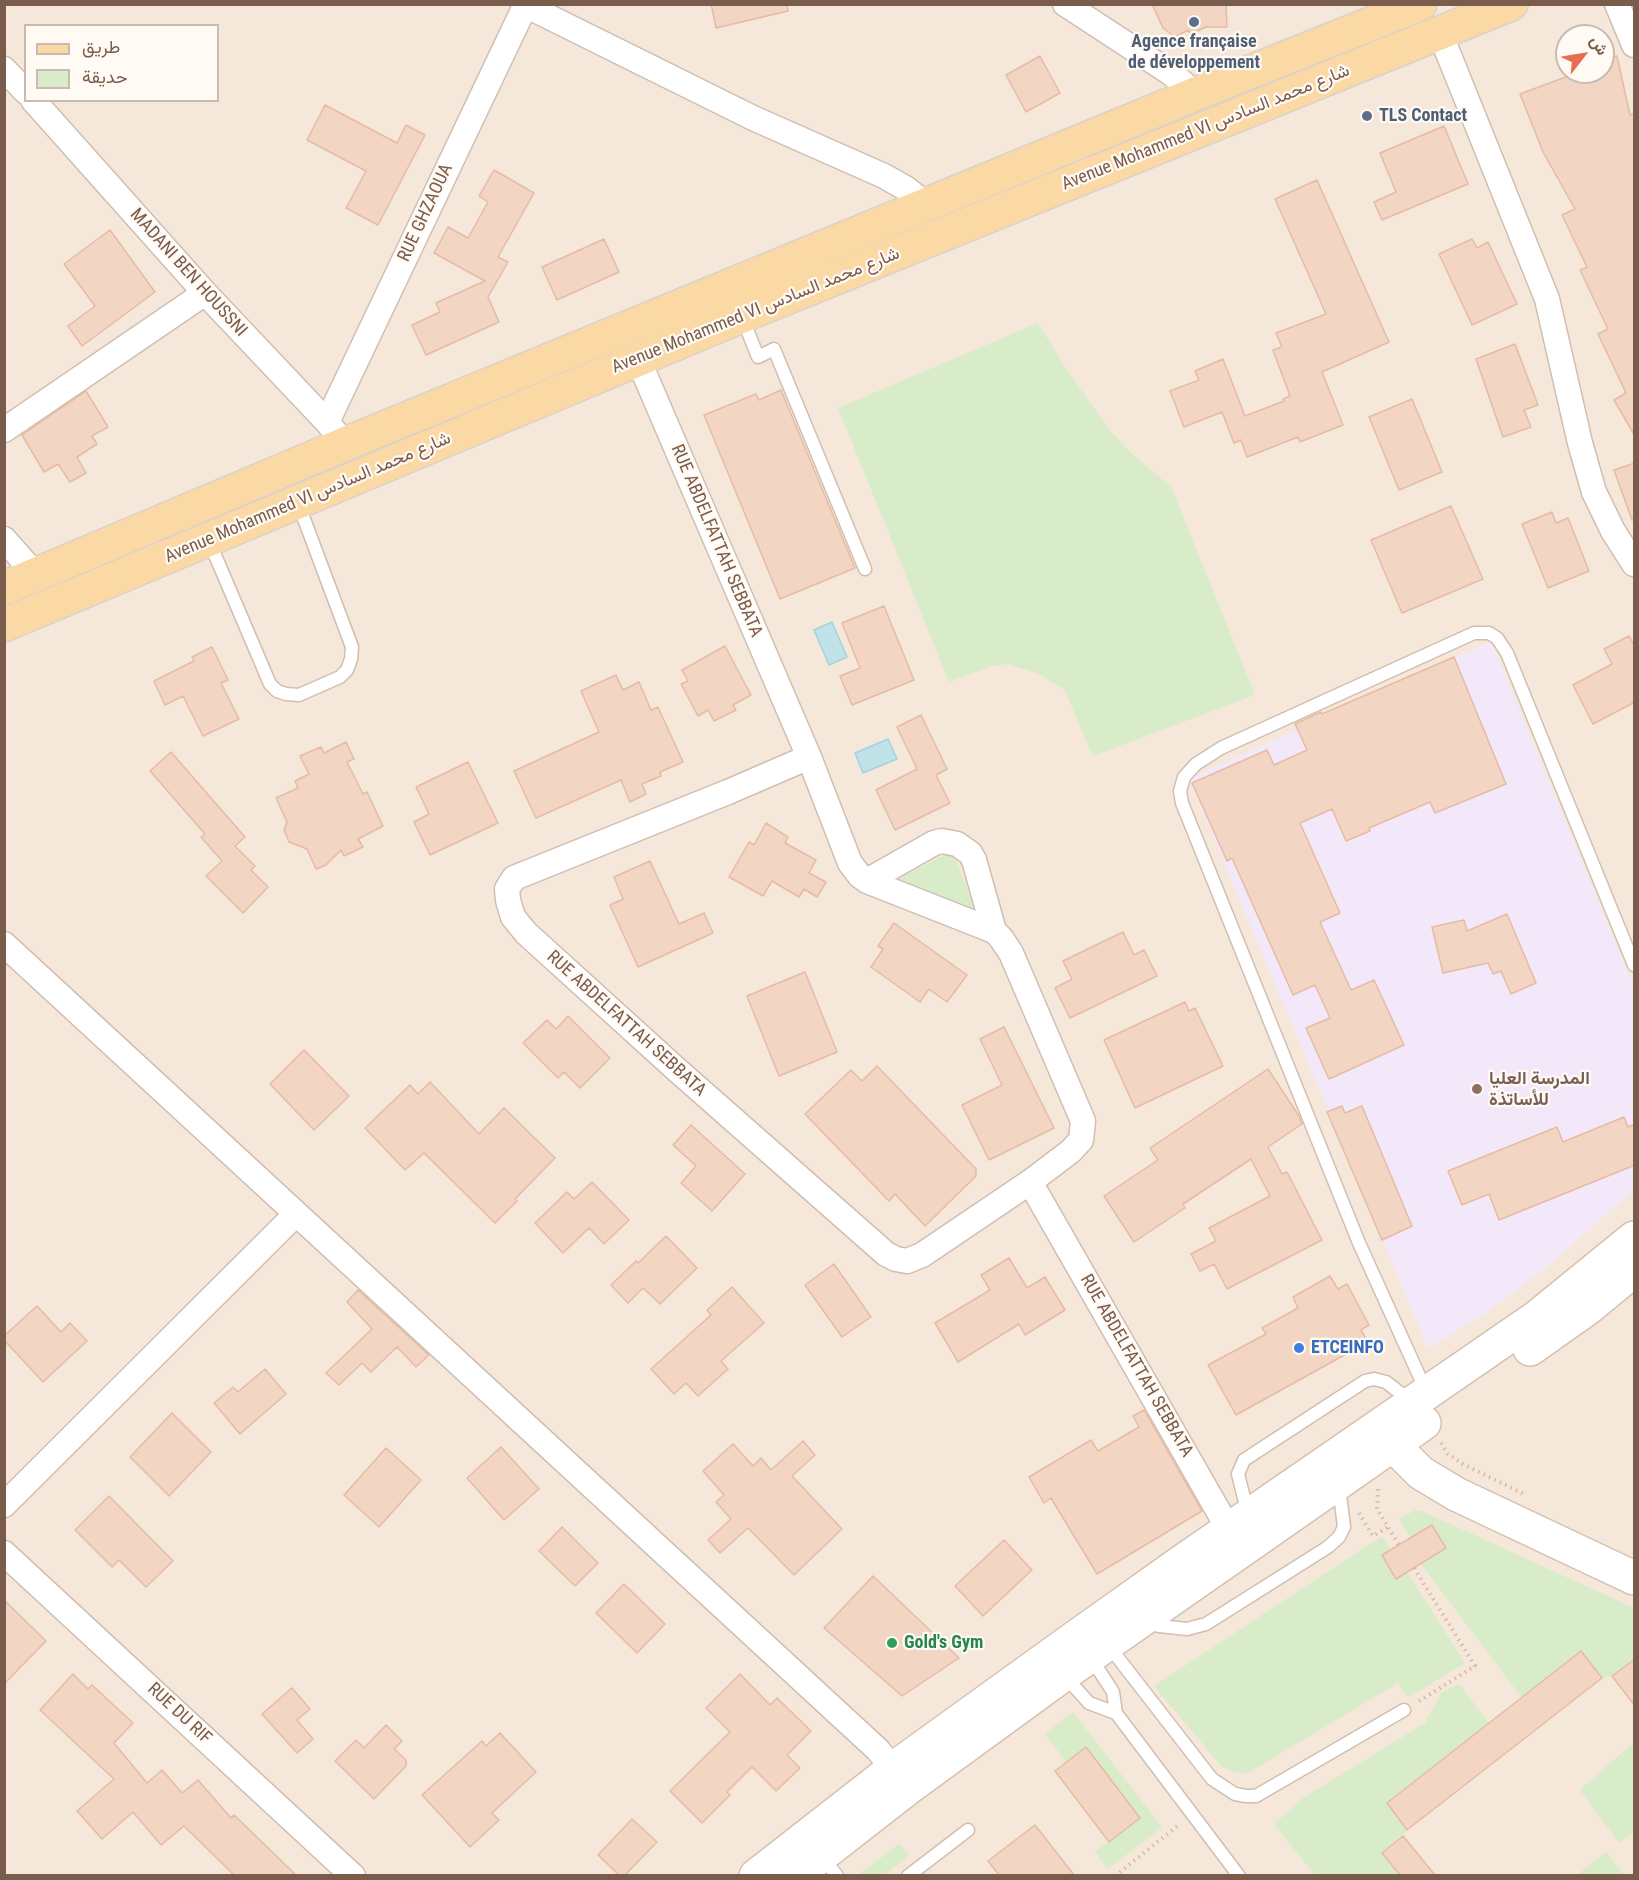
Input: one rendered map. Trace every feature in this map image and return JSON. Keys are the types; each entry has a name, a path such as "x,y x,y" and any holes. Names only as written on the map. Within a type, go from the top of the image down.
{"main road":[{"name":"Avenue Mohammed VI شارع محمد السادس","path":"4,588 336,433 927,205 1420,4"},
{"name":"Avenue Mohammed VI شارع محمد السادس","path":"4,625 742,316 1511,4"},
{"path":"756,1875 821,1855 893,1769 1057,1666 1140,1621 1240,1532 1338,1483 1420,1398 1537,1317 1635,1238"},
{"path":"1091,1646 1240,1532 1387,1434 1565,1324 1635,1270"},
{"path":"1387,1434 1421,1473 1456,1494 1635,1578"},
{"path":"795,1875 1057,1666"}],"street":[{"path":"1065,4 1169,72 1183,83 1193,96"},
{"path":"1617,4 1635,45"},
{"path":"526,5 753,118 884,176 907,189 927,205"},
{"name":"RUE GHZAOUA","path":"336,433 526,5"},
{"path":"1440,33 1547,299 1594,492 1613,531 1635,564"},
{"path":"4,69 24,90"},
{"name":"MADANI BEN HOUSSNI","path":"35,102 205,293 336,433"},
{"path":"4,430 205,293"},
{"name":"RUE ABDELFATTAH SEBBATA","path":"638,359 809,757 850,863 867,881 994,932 1002,938 1011,953 1083,1121 1081,1140 1071,1151 1030,1182 922,1255 907,1261 886,1254 676,1069 526,933 513,916 508,900 507,889 514,878 809,757"},
{"path":"4,539 35,574"},
{"path":"867,881 934,843 942,841 957,844 974,860 994,932"},
{"path":"4,944 870,1742 893,1769"},
{"name":"RUE ABDELFATTAH SEBBATA","path":"1030,1182 1240,1532"},
{"path":"4,1505 296,1214"},
{"name":"RUE DU RIF","path":"4,1553 353,1875"}],"lane":[{"path":"742,316 758,357 774,349 865,568"},
{"path":"208,540 270,684 277,691 299,695 340,677 347,670 352,647 298,502"},
{"path":"1420,1398 1182,803 1180,791 1184,777 1196,764 1221,748 1474,633 1489,633 1497,638 1507,653 1635,964"},
{"path":"1240,1532 1238,1474 1244,1460 1365,1381 1374,1379 1386,1382 1420,1398"},
{"path":"1140,1621 1187,1629 1206,1624 1328,1546 1339,1537 1344,1527 1338,1483"},
{"path":"1091,1646 1212,1779 1235,1794 1256,1796 1404,1710"},
{"path":"1091,1646 1113,1692 1116,1713 1239,1875"},
{"path":"1057,1666 1089,1703 1116,1713"},
{"path":"909,1875 968,1830"}],"path":[{"path":"1436,1437 1448,1454 1463,1464 1536,1499"},
{"path":"1378,1489 1377,1509 1400,1545"},
{"path":"1357,1509 1373,1536 1388,1527"},
{"path":"1404,1710 1475,1666 1414,1568"},
{"path":"1115,1875 1192,1814"}],"shaded area":[{"path":"5,5 1634,5 1634,1875 5,1875"},
{"name":"المدرسة العليا للأساتذة","path":"1491,641 1634,988 1634,1190 1548,1266 1485,1314 1428,1348 1189,779"}],"green space":[{"path":"1038,323 1066,369 1111,432 1131,453 1171,487 1255,695 1093,756 1064,689 1037,673 1007,664 989,667 949,682 838,408"},
{"path":"952,851 978,915 892,882"},
{"path":"1415,1510 1424,1512 1634,1608 1634,1665 1631,1662 1612,1676 1602,1678 1581,1651 1522,1698 1421,1564 1446,1548 1432,1525 1411,1538 1399,1519"},
{"path":"1382,1536 1391,1550 1382,1556 1396,1578 1407,1572 1465,1663 1408,1698 1398,1683 1248,1773 1236,1773 1222,1767 1154,1686"},
{"path":"1459,1684 1489,1723 1387,1803 1407,1830 1382,1853 1400,1875 1315,1875 1274,1824 1303,1798 1425,1723 1441,1693"},
{"path":"1073,1712 1162,1827 1108,1869 1095,1852 1140,1818 1086,1748 1066,1762 1045,1734"},
{"path":"1634,1742 1634,1831 1619,1843 1580,1790"},
{"path":"899,1844 909,1855 885,1875 858,1875"},
{"path":"1606,1852 1624,1875 1577,1875"}],"water":[{"path":"832,622 847,657 829,665 814,630"},
{"path":"888,739 897,759 863,773 855,753"}],"building":[{"path":"711,4 787,4 788,11 716,28"},
{"name":"Agence française de développement","path":"1152,4 1226,4 1227,27 1206,27 1191,34 1188,30 1175,37 1163,28"},
{"path":"1040,56 1060,93 1026,112 1006,75"},
{"path":"1615,56 1617,56 1630,115 1635,113 1635,436 1614,400 1626,393 1598,334 1608,329 1580,270 1587,267 1562,215 1575,209 1543,152 1520,94 1555,81 1555,84 1615,84"},
{"path":"325,105 397,143 406,125 425,135 378,225 346,208 366,171 307,140"},
{"path":"1444,126 1468,184 1382,220 1374,202 1396,192 1380,153"},
{"path":"494,170 534,193 498,257 508,262 488,297 499,322 426,355 412,325 440,312 436,303 485,281 434,253 448,227 468,238 488,202 479,196"},
{"path":"1317,180 1389,342 1322,372 1343,425 1300,442 1298,437 1247,457 1241,440 1234,443 1222,412 1184,427 1170,391 1199,380 1195,371 1223,359 1245,416 1284,401 1283,399 1290,396 1273,350 1282,347 1276,333 1326,314 1275,199"},
{"path":"110,230 155,292 82,346 68,326 95,306 64,264"},
{"path":"604,239 619,272 557,300 542,267"},
{"path":"1472,239 1477,248 1488,242 1517,304 1472,325 1439,254"},
{"path":"1515,344 1538,405 1524,410 1531,427 1503,437 1476,359"},
{"path":"781,390 855,568 780,599 704,415 756,394 759,400"},
{"path":"86,391 108,427 92,436 97,444 77,457 86,473 70,482 58,464 44,472 22,435"},
{"path":"1412,399 1442,472 1399,490 1369,417"},
{"path":"1635,463 1635,519 1632,520 1614,470"},
{"path":"1451,506 1483,579 1402,613 1371,540"},
{"path":"1552,512 1556,523 1568,518 1589,571 1548,588 1522,524"},
{"path":"884,606 914,680 852,705 840,676 860,668 842,623"},
{"path":"1629,636 1635,647 1635,702 1593,724 1573,685 1612,664 1604,649"},
{"path":"725,646 751,695 733,705 736,710 714,721 708,710 698,716 681,684 688,681 682,670"},
{"path":"212,647 228,680 221,683 239,719 203,736 183,696 165,705 154,681 194,661 192,657"},
{"path":"1454,657 1506,784 1435,813 1430,802 1369,828 1370,831 1346,841 1332,809 1300,823 1340,913 1320,922 1351,990 1374,980 1404,1045 1329,1079 1306,1028 1330,1018 1315,985 1293,995 1232,858 1227,861 1192,783 1267,750 1274,765 1307,750 1295,724"},
{"path":"616,675 623,690 639,682 651,710 658,707 683,762 660,772 661,776 642,784 646,794 630,802 621,780 536,818 514,771 599,732 581,691"},
{"path":"921,715 947,769 936,775 950,803 895,830 876,790 917,769 897,727"},
{"path":"346,742 354,759 347,762 363,794 367,792 383,826 358,839 363,847 344,856 341,850 326,865 316,869 307,849 289,842 284,830 287,822 276,798 298,788 295,781 309,774 300,756 321,747 324,753"},
{"path":"171,752 245,837 235,846 255,866 251,870 268,887 243,913 206,876 222,861 201,837 205,834 150,771"},
{"path":"468,762 498,823 430,855 414,822 429,814 416,787"},
{"path":"766,823 788,837 785,843 816,860 809,873 826,882 817,897 804,889 799,897 772,881 763,896 729,877 749,842 754,845"},
{"path":"650,861 679,924 704,913 713,933 638,967 610,905 623,899 614,877"},
{"path":"1507,914 1536,983 1511,994 1501,971 1493,974 1488,963 1443,973 1432,927 1464,920 1467,931"},
{"path":"894,923 967,975 947,1002 929,989 920,1002 871,967 883,949 878,946"},
{"path":"1123,932 1134,955 1144,950 1157,976 1070,1018 1055,988 1072,979 1063,961"},
{"path":"805,972 837,1052 779,1076 747,996"},
{"path":"1185,1002 1189,1011 1195,1008 1223,1066 1135,1108 1104,1040"},
{"path":"568,1016 610,1058 580,1088 564,1072 558,1078 523,1043 547,1020 556,1029"},
{"path":"1004,1027 1054,1128 989,1160 962,1105 1002,1085 980,1039"},
{"path":"304,1050 349,1096 314,1130 270,1084"},
{"path":"877,1066 976,1169 976,1176 925,1226 895,1194 889,1201 805,1114 851,1070 862,1081"},
{"path":"1268,1069 1302,1124 1268,1147 1282,1174 1287,1172 1322,1240 1227,1289 1214,1264 1200,1271 1191,1254 1216,1241 1209,1228 1270,1196 1251,1159 1183,1204 1185,1208 1134,1242 1104,1196 1158,1160 1150,1148"},
{"path":"430,1082 479,1134 504,1108 555,1158 495,1223 424,1153 405,1170 365,1128 410,1085 418,1094"},
{"path":"1342,1106 1345,1113 1362,1106 1412,1226 1382,1240 1327,1112"},
{"path":"1624,1117 1628,1127 1635,1124 1635,1165 1499,1220 1489,1194 1462,1205 1448,1171 1557,1127 1563,1142"},
{"path":"691,1125 745,1174 712,1211 681,1183 696,1166 673,1145"},
{"path":"592,1182 629,1220 604,1244 589,1228 563,1253 535,1223 567,1192 574,1199"},
{"path":"666,1236 697,1268 660,1304 643,1288 628,1303 611,1285"},
{"path":"1009,1258 1027,1288 1045,1277 1065,1310 1025,1335 1019,1324 958,1362 935,1323 990,1290 981,1275"},
{"path":"834,1264 871,1317 842,1337 805,1285"},
{"path":"1330,1276 1338,1289 1347,1284 1369,1325 1361,1330 1368,1342 1236,1415 1208,1365 1266,1334 1262,1328 1298,1308 1293,1297"},
{"path":"732,1287 764,1323 721,1361 728,1369 698,1396 686,1383 674,1394 651,1369 711,1315 707,1310"},
{"path":"358,1290 429,1355 416,1367 397,1347 371,1372 362,1363 339,1385 326,1373 372,1329 347,1302"},
{"path":"37,1306 61,1332 70,1323 87,1341 43,1382 4,1340 4,1336"},
{"path":"265,1369 286,1394 240,1434 214,1403 233,1387 238,1392"},
{"path":"1144,1410 1202,1511 1097,1574 1051,1498 1044,1503 1029,1477 1091,1440 1098,1451 1139,1427 1133,1416"},
{"path":"172,1413 211,1452 169,1496 130,1457"},
{"path":"803,1441 815,1455 792,1476 842,1529 794,1575 748,1528 720,1553 708,1540 731,1519 716,1502 724,1495 703,1471 733,1444 753,1466 761,1458 771,1470"},
{"path":"501,1447 539,1489 504,1520 467,1478"},
{"path":"386,1448 421,1480 379,1527 344,1495"},
{"path":"109,1496 173,1561 146,1587 119,1560 112,1567 75,1530"},
{"path":"1432,1525 1446,1548 1396,1579 1382,1555"},
{"path":"562,1527 598,1563 575,1586 539,1551"},
{"path":"1004,1540 1032,1570 983,1616 955,1586"},
{"name":"Gold's Gym","path":"873,1576 959,1658 902,1696 824,1628"},
{"path":"624,1584 665,1624 637,1653 596,1613"},
{"path":"4,1600 46,1641 4,1684"},
{"path":"1581,1651 1602,1678 1407,1830 1387,1803"},
{"path":"1635,1659 1635,1706 1612,1676"},
{"path":"73,1674 88,1689 92,1685 133,1723 114,1743 147,1783 162,1770 182,1793 198,1780 231,1818 234,1815 296,1875 234,1875 184,1826 161,1845 133,1812 102,1839 77,1811 114,1779 40,1710"},
{"path":"740,1674 770,1705 777,1698 811,1731 787,1755 800,1768 776,1791 752,1767 727,1792 730,1795 702,1823 670,1791 730,1732 706,1708"},
{"path":"292,1688 310,1709 297,1720 313,1739 297,1753 262,1714"},
{"path":"386,1725 402,1741 394,1749 406,1760 406,1766 374,1799 335,1761 356,1740 364,1748"},
{"path":"500,1733 536,1772 492,1813 499,1820 470,1847 422,1795 482,1741 486,1746"},
{"path":"1086,1747 1140,1818 1109,1842 1055,1771"},
{"path":"632,1819 657,1842 625,1875 619,1875 598,1855"},
{"path":"1035,1825 1074,1875 999,1875 988,1861"},
{"path":"1403,1836 1435,1875 1400,1875 1382,1853"}],"place":[{"name":"Agence française de développement","path":"1194,22"},
{"name":"TLS Contact","path":"1367,116"},
{"name":"المدرسة العليا للأساتذة","path":"1477,1089"},
{"name":"ETCEINFO","path":"1299,1348"},
{"name":"Gold's Gym","path":"892,1643"}]}
